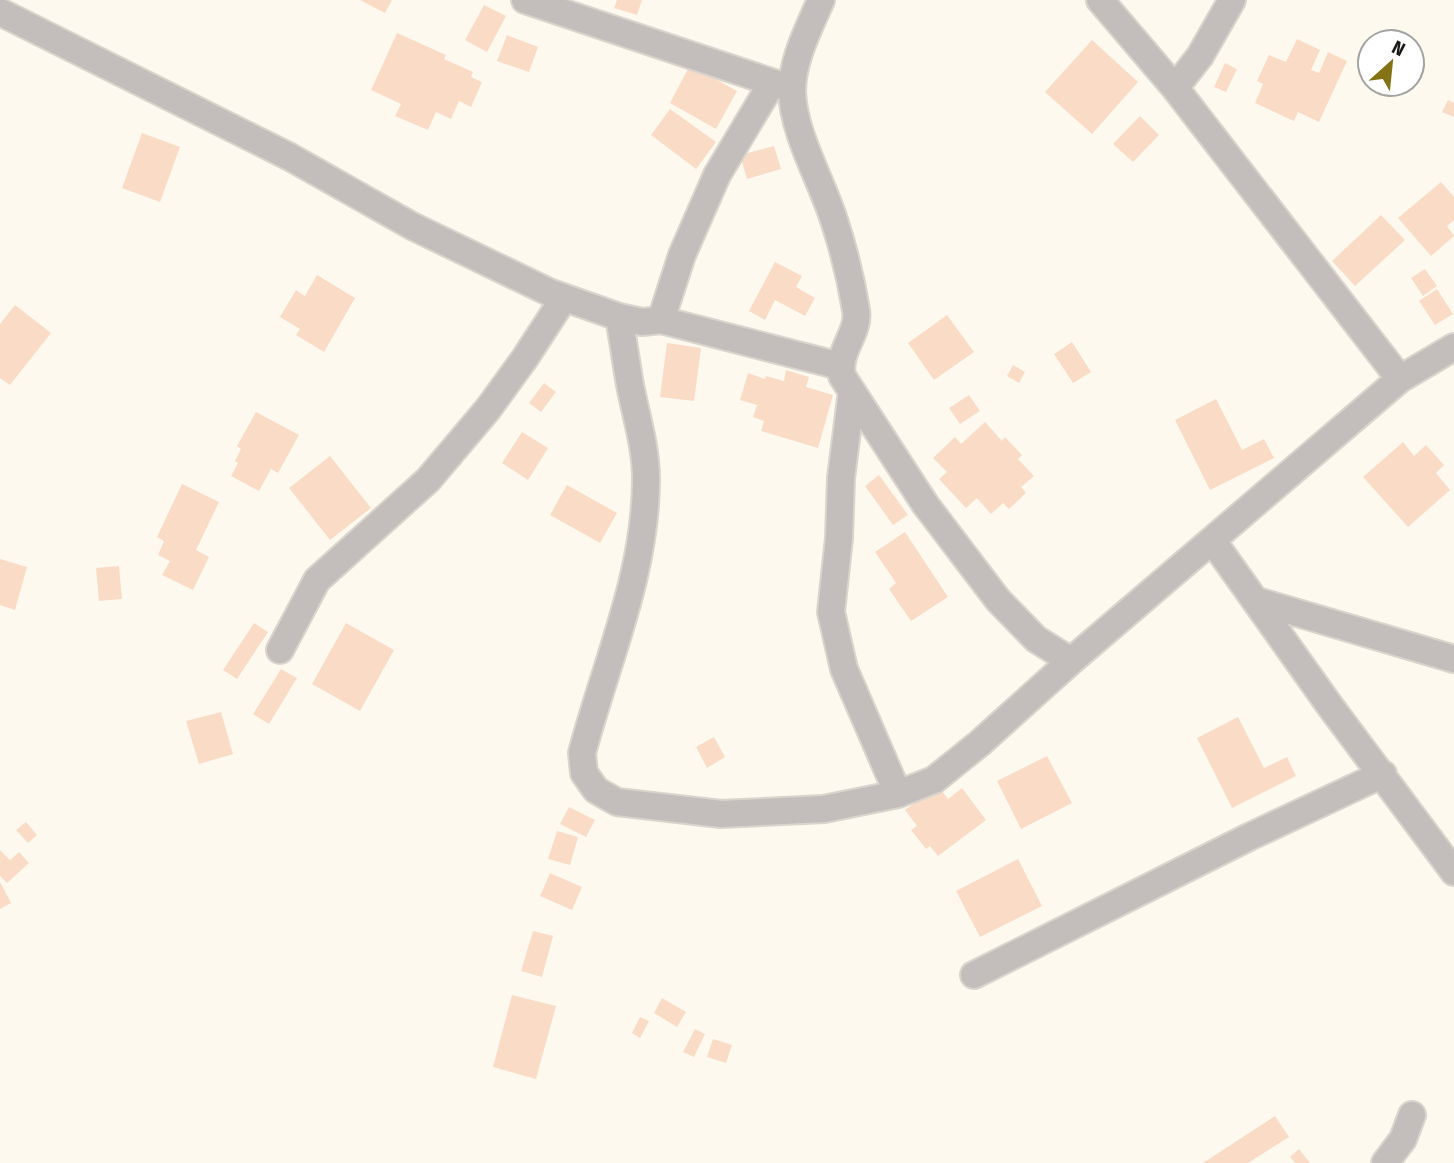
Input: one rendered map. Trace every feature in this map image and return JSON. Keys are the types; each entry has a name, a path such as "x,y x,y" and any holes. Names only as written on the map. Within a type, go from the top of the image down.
{"street":[{"path":"525,0 782,86 795,113 833,218 855,300 857,317 842,355 842,376 925,504 998,600 1036,639 1071,661"},
{"path":"661,320 682,255 717,175 782,86 821,0"},
{"path":"1100,0 1175,88 1400,379"},
{"path":"1175,88 1200,56 1232,0"},
{"path":"0,12 279,151 412,226 564,298 619,317 642,322 661,320 840,366"},
{"path":"280,650 317,580 428,481 488,409 564,298"},
{"path":"619,317 630,385 644,446 644,521 624,620 582,753 584,773 596,790 617,802 721,814 824,810 898,794 934,780 1400,379 1454,346"},
{"path":"852,391 841,478 839,538 831,612 845,669 898,794"},
{"path":"1212,540 1330,706 1454,872"},
{"path":"1257,601 1454,659"},
{"path":"974,975 1249,837 1383,774"},
{"path":"1385,1163 1403,1139 1412,1115"}],"building":[{"path":"360,0 392,0 385,13"},
{"path":"617,0 642,0 637,15 614,8"},
{"path":"484,5 506,16 487,52 465,40"},
{"path":"397,33 446,55 444,59 473,72 471,77 482,82 471,107 459,101 451,119 436,112 428,130 395,116 401,104 371,90"},
{"path":"507,35 538,47 529,72 497,61"},
{"path":"1297,39 1320,50 1311,70 1319,73 1328,52 1347,61 1319,122 1298,112 1294,121 1255,103 1263,84 1257,81 1269,55 1286,62"},
{"path":"1092,40 1138,82 1092,134 1045,92"},
{"path":"1225,63 1237,69 1226,92 1214,87"},
{"path":"690,65 737,91 716,129 670,103"},
{"path":"1448,100 1454,103 1454,117 1442,112"},
{"path":"670,109 716,142 696,169 651,135"},
{"path":"1140,116 1159,135 1133,162 1113,144"},
{"path":"142,133 180,147 160,202 122,188"},
{"path":"774,146 781,169 747,179 740,155"},
{"path":"1441,182 1454,197 1454,220 1447,226 1454,236 1431,256 1398,218"},
{"path":"1381,215 1405,240 1355,286 1332,261"},
{"path":"775,262 802,276 796,287 815,298 805,316 775,300 765,320 749,311"},
{"path":"1425,269 1437,286 1423,296 1411,278"},
{"path":"317,275 355,298 324,352 296,335 300,329 280,317 296,290 305,296"},
{"path":"1437,289 1453,314 1435,325 1419,301"},
{"path":"15,305 51,333 10,385 0,378 0,324"},
{"path":"947,315 974,352 934,380 908,343"},
{"path":"1072,342 1091,372 1073,383 1054,354"},
{"path":"667,343 701,348 694,401 660,397"},
{"path":"1013,365 1025,372 1019,383 1007,376"},
{"path":"786,370 809,377 806,387 833,395 818,448 761,431 764,421 753,417 757,405 740,400 748,373 765,379 766,376 784,381"},
{"path":"544,383 556,392 541,412 529,403"},
{"path":"969,395 980,411 960,424 949,408"},
{"path":"1216,399 1242,450 1264,439 1274,458 1210,490 1175,420"},
{"path":"256,412 299,435 278,473 271,469 259,491 231,476 241,449 237,446"},
{"path":"985,422 1002,441 1005,437 1022,455 1018,459 1034,476 1021,487 1026,493 1009,509 1003,503 991,514 977,498 966,508 939,479 947,472 933,458 955,437 961,444"},
{"path":"522,432 548,448 528,480 502,463"},
{"path":"1403,442 1414,456 1426,445 1444,465 1436,473 1450,490 1408,527 1363,477"},
{"path":"330,456 371,508 330,540 289,488"},
{"path":"879,475 908,515 893,525 865,486"},
{"path":"182,484 219,502 196,550 209,557 193,590 162,575 170,561 158,555 164,541 157,537"},
{"path":"567,485 617,513 600,543 550,515"},
{"path":"905,532 948,597 911,621 889,589 896,583 875,552"},
{"path":"0,559 27,567 15,610 0,605"},
{"path":"119,566 122,599 99,601 96,568"},
{"path":"254,623 268,632 237,679 223,670"},
{"path":"346,623 394,650 360,711 312,684"},
{"path":"281,669 297,678 269,724 253,714"},
{"path":"221,712 233,754 199,764 186,721"},
{"path":"1238,717 1264,768 1287,757 1296,776 1232,808 1197,738"},
{"path":"714,737 725,757 707,768 696,747"},
{"path":"1047,756 1072,803 1021,829 997,781"},
{"path":"938,786 948,799 962,788 986,820 938,856 930,846 926,849 911,830 917,826 905,810"},
{"path":"569,807 595,820 586,837 560,824"},
{"path":"26,822 37,835 28,843 16,830"},
{"path":"557,831 578,837 570,865 548,859"},
{"path":"0,850 10,860 19,852 29,863 7,883 0,876"},
{"path":"1018,859 1042,906 980,937 956,891"},
{"path":"550,873 582,887 572,910 540,896"},
{"path":"0,882 11,903 0,909"},
{"path":"533,931 553,936 542,977 521,971"},
{"path":"512,995 556,1006 536,1079 493,1067"},
{"path":"662,998 686,1012 677,1027 654,1013"},
{"path":"640,1017 649,1021 640,1038 632,1033"},
{"path":"695,1029 705,1034 694,1057 683,1052"},
{"path":"713,1039 732,1045 726,1063 707,1057"},
{"path":"1275,1116 1289,1137 1248,1163 1203,1163"},
{"path":"1299,1149 1310,1163 1295,1163 1290,1157"}]}
